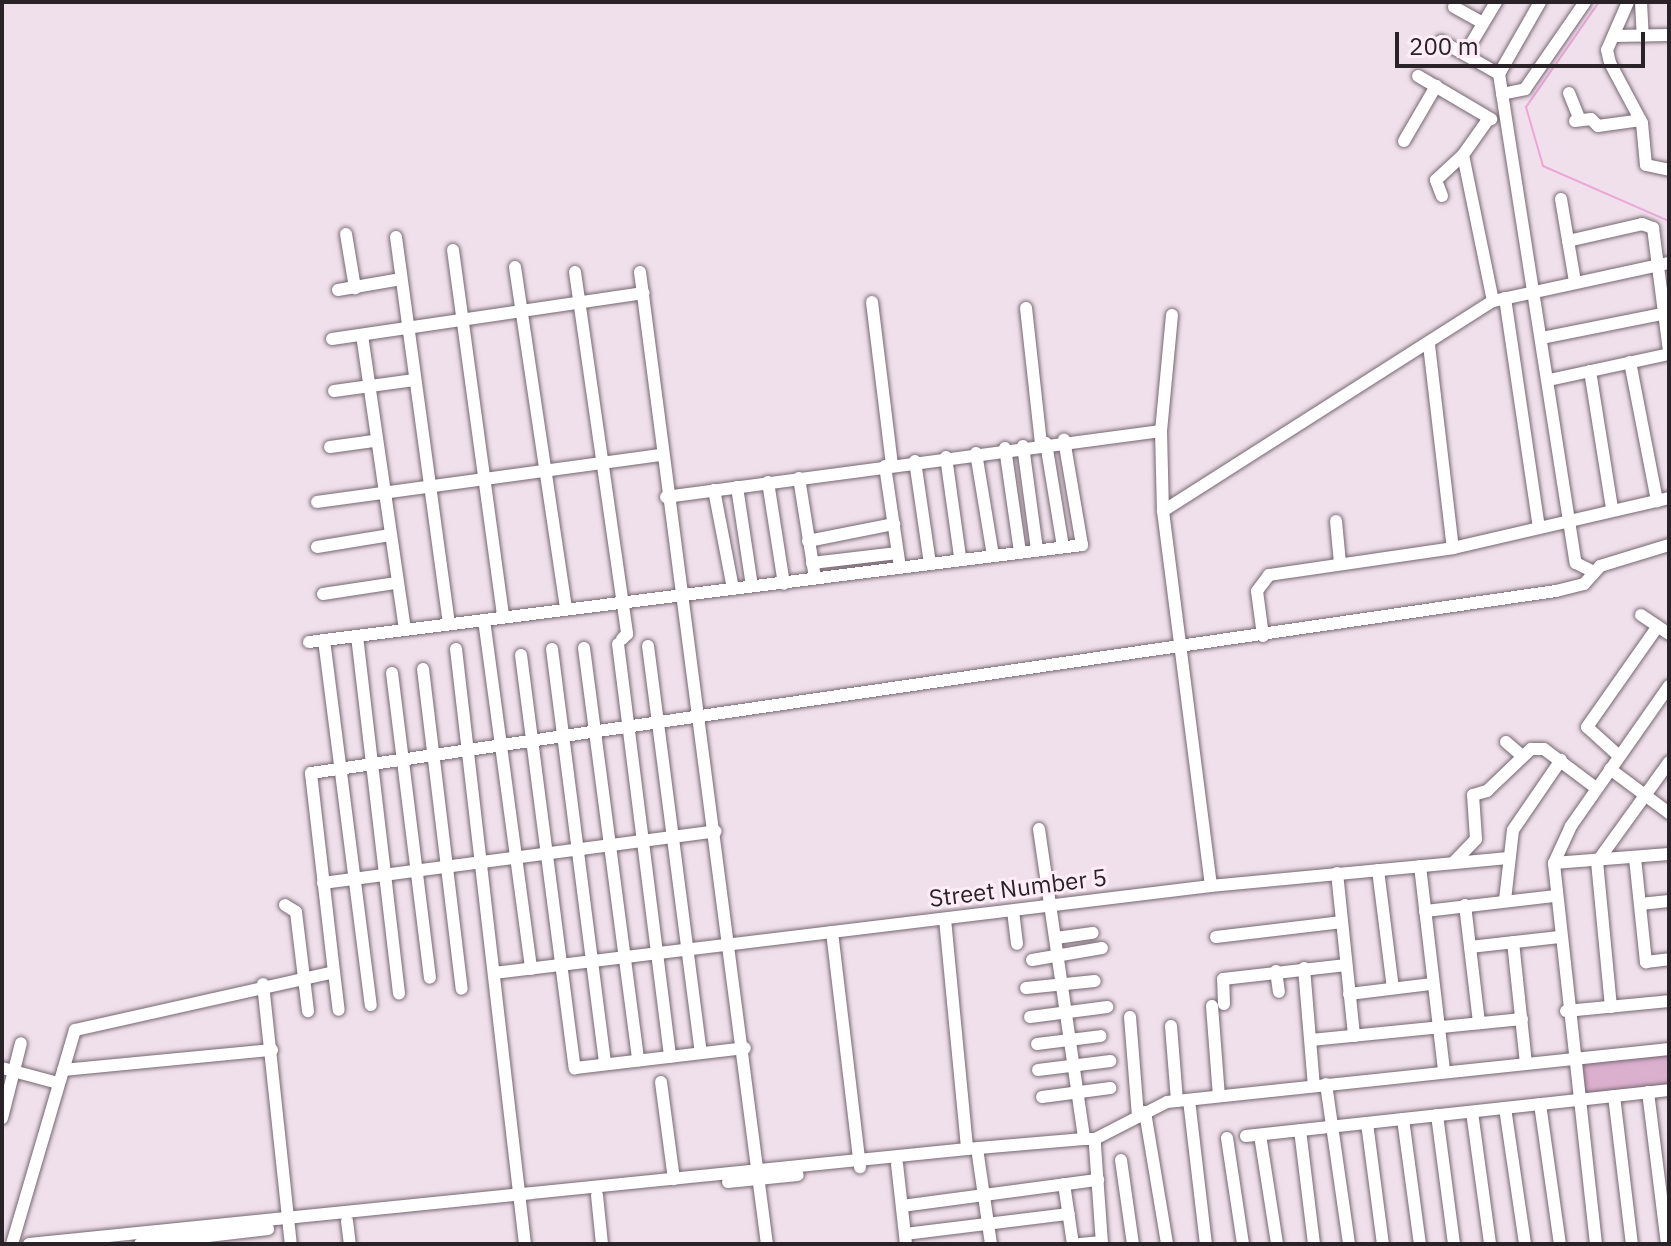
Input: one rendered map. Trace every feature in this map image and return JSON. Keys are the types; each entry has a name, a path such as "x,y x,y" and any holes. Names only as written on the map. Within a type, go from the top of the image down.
{"street":[{"path":"1465,54 1496,2"},
{"path":"1540,2 1499,74 1576,563 1592,571"},
{"path":"1502,94 1525,89 1585,2"},
{"path":"1628,2 1607,50 1610,63 1641,120 1646,165 1669,170"},
{"path":"1641,2 1643,36"},
{"path":"1454,7 1483,23"},
{"path":"1615,36 1669,35"},
{"path":"1441,41 1499,74"},
{"path":"1418,76 1487,121"},
{"path":"1404,141 1436,86"},
{"path":"1569,93 1578,120 1598,126 1641,120"},
{"path":"1442,196 1436,180 1463,155 1487,121 1506,115"},
{"path":"1463,155 1499,300 1539,527"},
{"path":"1561,199 1575,282"},
{"path":"1549,380 1669,353 1662,314 1664,264 1648,224 1568,241"},
{"path":"346,234 355,288"},
{"path":"396,237 449,623"},
{"path":"453,250 503,616"},
{"path":"1163,511 1499,300 1664,264"},
{"path":"515,267 566,607"},
{"path":"575,272 623,598 627,634 620,642 628,729 670,1057"},
{"path":"640,272 660,455 683,594 732,945 767,1244"},
{"path":"338,290 401,279"},
{"path":"332,339 644,293"},
{"path":"872,302 900,567"},
{"path":"1026,308 1043,443 1063,547"},
{"path":"1542,338 1662,314"},
{"path":"1172,315 1161,431 1163,511 1183,648 1211,886"},
{"path":"362,335 374,441 405,630"},
{"path":"1429,345 1453,548"},
{"path":"1263,636 1257,591 1262,582 1340,563 1453,548 1569,522 1612,508 1663,500 1630,362"},
{"path":"1590,371 1612,508"},
{"path":"334,391 414,380"},
{"path":"666,497 1064,440 1161,431"},
{"path":"309,642 484,620 623,598 784,584 960,557 1082,545 1083,535 1064,440"},
{"path":"330,447 374,441"},
{"path":"1023,446 1037,550"},
{"path":"1005,448 1020,552"},
{"path":"976,453 993,556"},
{"path":"317,502 660,455"},
{"path":"946,457 960,557"},
{"path":"915,461 930,564"},
{"path":"799,478 815,578"},
{"path":"768,482 784,584"},
{"path":"737,487 752,586"},
{"path":"714,490 733,589"},
{"path":"1336,521 1340,563"},
{"path":"808,541 894,524"},
{"path":"317,547 390,535"},
{"path":"339,1010 309,776 339,768 628,729 1556,591 1584,584 1592,571 1669,545"},
{"path":"812,563 897,553"},
{"path":"323,594 396,583"},
{"path":"1619,756 1587,727 1663,630 1641,615"},
{"path":"484,620 531,969"},
{"path":"357,636 399,994"},
{"path":"324,640 371,1005"},
{"path":"648,646 701,1053"},
{"path":"584,648 598,733 638,1060"},
{"path":"456,649 484,862 525,1244"},
{"path":"552,649 605,1064"},
{"path":"521,655 550,853 575,1068 745,1048"},
{"path":"423,669 452,866 462,989"},
{"path":"392,673 430,978"},
{"path":"1596,1244 1566,1011 1554,896 1554,863 1596,788 1669,686"},
{"path":"1506,742 1522,756"},
{"path":"1452,863 1476,839 1470,798 1487,791 1522,756 1537,749 1561,760 1596,788"},
{"path":"1505,900 1505,858 1513,830 1561,760"},
{"path":"1611,1007 1597,862 1669,762"},
{"path":"1610,769 1669,813"},
{"path":"1039,829 1066,986 1077,1093 1092,1141 1098,1180 1102,1243 1080,1244"},
{"path":"323,883 716,831"},
{"path":"1554,863 1669,854"},
{"name":"Street Number 5","path":"494,973 1211,886 1505,858"},
{"path":"1635,858 1646,962 1669,959"},
{"path":"1420,866 1444,1071"},
{"path":"1378,870 1393,988"},
{"path":"1337,873 1354,1036"},
{"path":"1425,911 1554,896"},
{"path":"1640,904 1669,901"},
{"path":"285,905 296,912 308,1011"},
{"path":"1465,905 1479,1023"},
{"path":"1013,911 1017,944"},
{"path":"945,919 972,1152 991,1244"},
{"path":"1216,937 1342,922"},
{"path":"832,932 860,1164"},
{"path":"1056,938 1093,933"},
{"path":"1470,947 1559,937"},
{"path":"1513,942 1526,1063"},
{"path":"1032,960 1102,948"},
{"path":"1219,1096 1218,1005 1223,979 1346,965"},
{"path":"1304,968 1311,1040 1332,1127 1349,1244"},
{"path":"1276,971 1279,992"},
{"path":"12,1244 75,1030 263,984 334,972"},
{"path":"1026,988 1095,981"},
{"path":"263,984 291,1244"},
{"path":"1349,994 1432,984"},
{"path":"1566,1011 1669,1001"},
{"path":"1030,1017 1107,1007"},
{"path":"1130,1017 1142,1114 1167,1244"},
{"path":"1311,1040 1522,1019"},
{"path":"1171,1026 1206,1244"},
{"path":"1037,1044 1101,1036"},
{"path":"2,1118 8,1070 21,1043"},
{"path":"140,1244 288,1222 597,1195 760,1174 1092,1141 1142,1114 1183,1100 1669,1049"},
{"path":"63,1070 272,1050"},
{"path":"1038,1070 1110,1061"},
{"path":"8,1070 58,1083"},
{"path":"661,1082 674,1179"},
{"path":"1042,1097 1110,1088"},
{"path":"1246,1136 1669,1090"},
{"path":"1648,1092 1667,1244"},
{"path":"1614,1096 1632,1244"},
{"path":"1540,1104 1560,1244"},
{"path":"1505,1108 1525,1244"},
{"path":"1472,1112 1490,1244"},
{"path":"1437,1115 1454,1244"},
{"path":"1403,1119 1420,1244"},
{"path":"1367,1123 1383,1244"},
{"path":"1300,1130 1314,1244"},
{"path":"1260,1135 1277,1244"},
{"path":"1227,1138 1243,1244"},
{"path":"860,1164 897,1164 972,1152"},
{"path":"1121,1160 1133,1244"},
{"path":"897,1164 906,1239 989,1223 1069,1214"},
{"path":"288,1222 347,1221 674,1179 760,1174"},
{"path":"902,1206 1098,1180"},
{"path":"1064,1184 1073,1244"},
{"path":"597,1195 602,1244"},
{"path":"347,1221 350,1244"},
{"path":"29,1244 234,1229"}],"shaded area":[{"path":"1669,1053 1669,1087 1586,1096 1574,1062"}],"waterway":[{"path":"1599,2 1526,107 1543,166 1669,221"}]}
